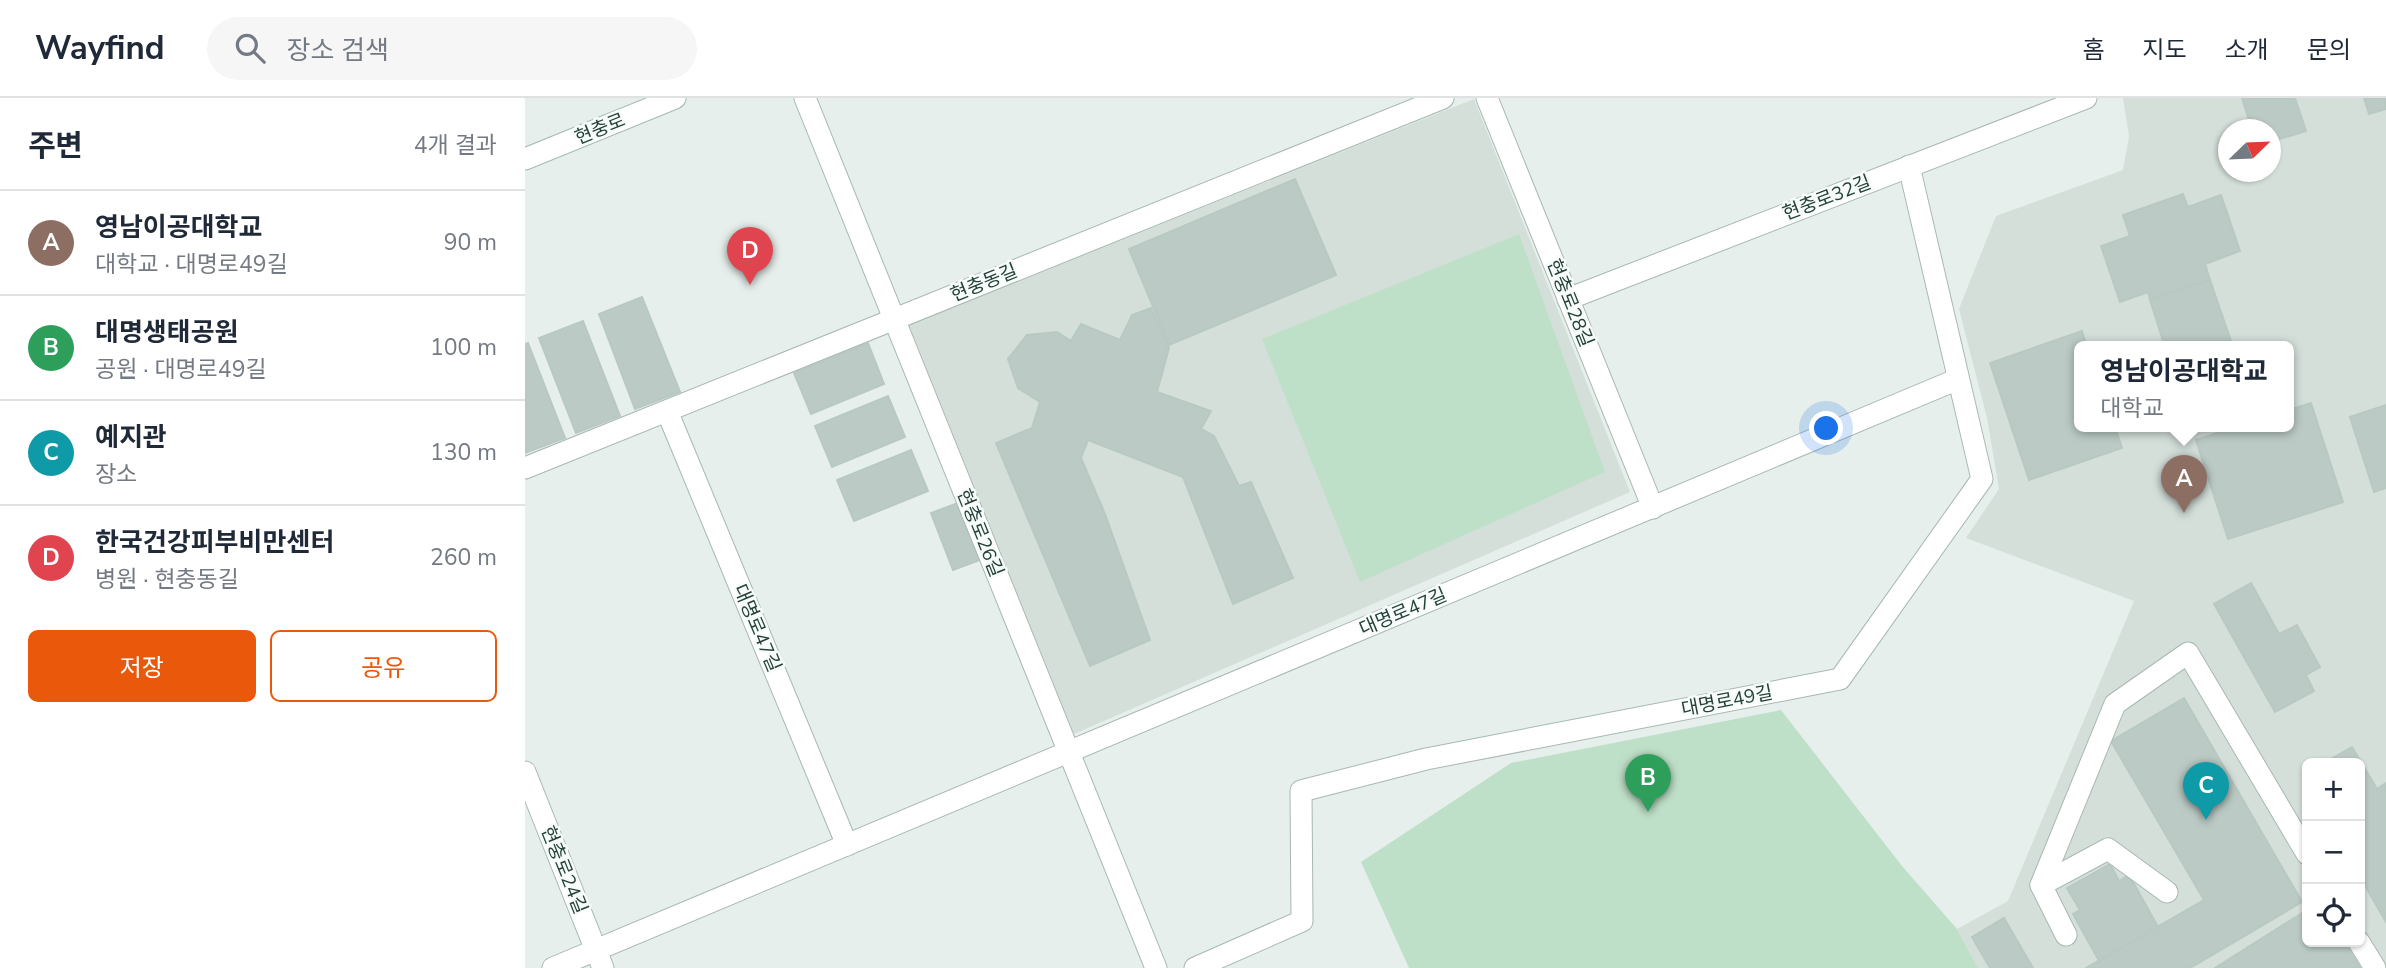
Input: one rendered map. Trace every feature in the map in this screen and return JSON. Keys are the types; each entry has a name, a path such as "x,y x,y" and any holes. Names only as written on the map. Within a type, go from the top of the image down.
{"street":[{"name":"현충로","path":"525,159 675,98"},
{"name":"현충로26길","path":"805,98 1156,968"},
{"name":"현충동길","path":"525,468 1443,98"},
{"name":"현충로28길","path":"1486,98 1653,508"},
{"name":"현충로32길","path":"1568,299 2086,98"},
{"name":"대명로49길","path":"1195,968 1301,921 1301,791 1426,760 1840,679 1982,479 1909,166"},
{"name":"대명로47길","path":"553,968 599,959 847,845 1958,379"},
{"name":"대명로47길","path":"667,411 847,845"},
{"path":"2066,935 2041,885 2115,704 2188,653 2302,846"},
{"name":"현충로24길","path":"525,772 599,959"},
{"path":"2041,885 2108,849 2167,892"},
{"path":"2362,947 2375,968"}],"shaded area":[{"path":"2123,98 2386,98 2386,968 1978,968 1957,929 2008,901 2134,601 1966,538 1999,489 1987,418 1959,309 1996,216 2123,170 2129,136"},
{"path":"1474,99 1630,492 1074,734 909,325"}],"green space":[{"path":"1519,234 1605,472 1360,582 1262,339"},
{"path":"1781,710 1902,866 1957,929 1978,968 1409,968 1361,862 1511,763"}],"building":[{"path":"2242,98 2295,98 2306,131 2281,139 2281,119 2249,119"},
{"path":"2364,98 2386,98 2386,109 2369,114"},
{"path":"1295,179 1336,275 1169,345 1129,249"},
{"path":"2183,194 2188,207 2221,195 2240,251 2205,264 2210,280 2150,300 2148,292 2120,302 2101,246 2130,236 2123,215"},
{"path":"2210,280 2231,341 2163,341 2150,300"},
{"path":"642,297 680,392 635,409 599,314"},
{"path":"1151,308 1169,348 1157,392 1211,411 1201,429 1214,436 1239,486 1251,482 1293,578 1233,604 1183,477 1088,440 1081,458 1105,514 1150,640 1090,666 996,443 1032,428 1040,402 1018,388 1008,359 1027,335 1057,332 1071,341 1081,324 1120,340 1132,315"},
{"path":"583,321 620,416 576,433 539,338"},
{"path":"2082,331 2085,341 2074,341 2074,432 2117,432 2122,448 2029,480 1990,363"},
{"path":"528,343 565,438 525,453 525,344"},
{"path":"868,343 884,384 811,414 794,373"},
{"path":"888,396 905,437 832,467 815,426"},
{"path":"2311,403 2343,502 2228,539 2196,440 2221,432 2294,432 2294,408"},
{"path":"2386,405 2386,488 2374,492 2350,417"},
{"path":"911,450 928,491 854,521 837,480"},
{"path":"958,503 980,560 953,570 931,513"},
{"path":"2251,583 2279,634 2297,625 2320,667 2306,675 2314,691 2275,712 2214,604"},
{"path":"2184,698 2302,902 2190,968 2086,968 2204,900 2111,741"},
{"path":"2352,747 2359,758 2333,758"},
{"path":"2365,769 2377,789 2386,783 2386,922 2365,886"},
{"path":"2110,864 2119,881 2129,875 2158,927 2099,961 2073,914 2080,910 2067,888"},
{"path":"2302,913 2302,947 2347,947 2360,968 2215,968"},
{"path":"2004,918 2033,968 1990,968 1972,937"}],"place":[{"name":"한국건강피부비만센터","path":"750,285"},
{"name":"영남이공대학교","path":"2184,513"},
{"name":"대명생태공원","path":"1648,812"},
{"name":"예지관","path":"2206,820"}]}
